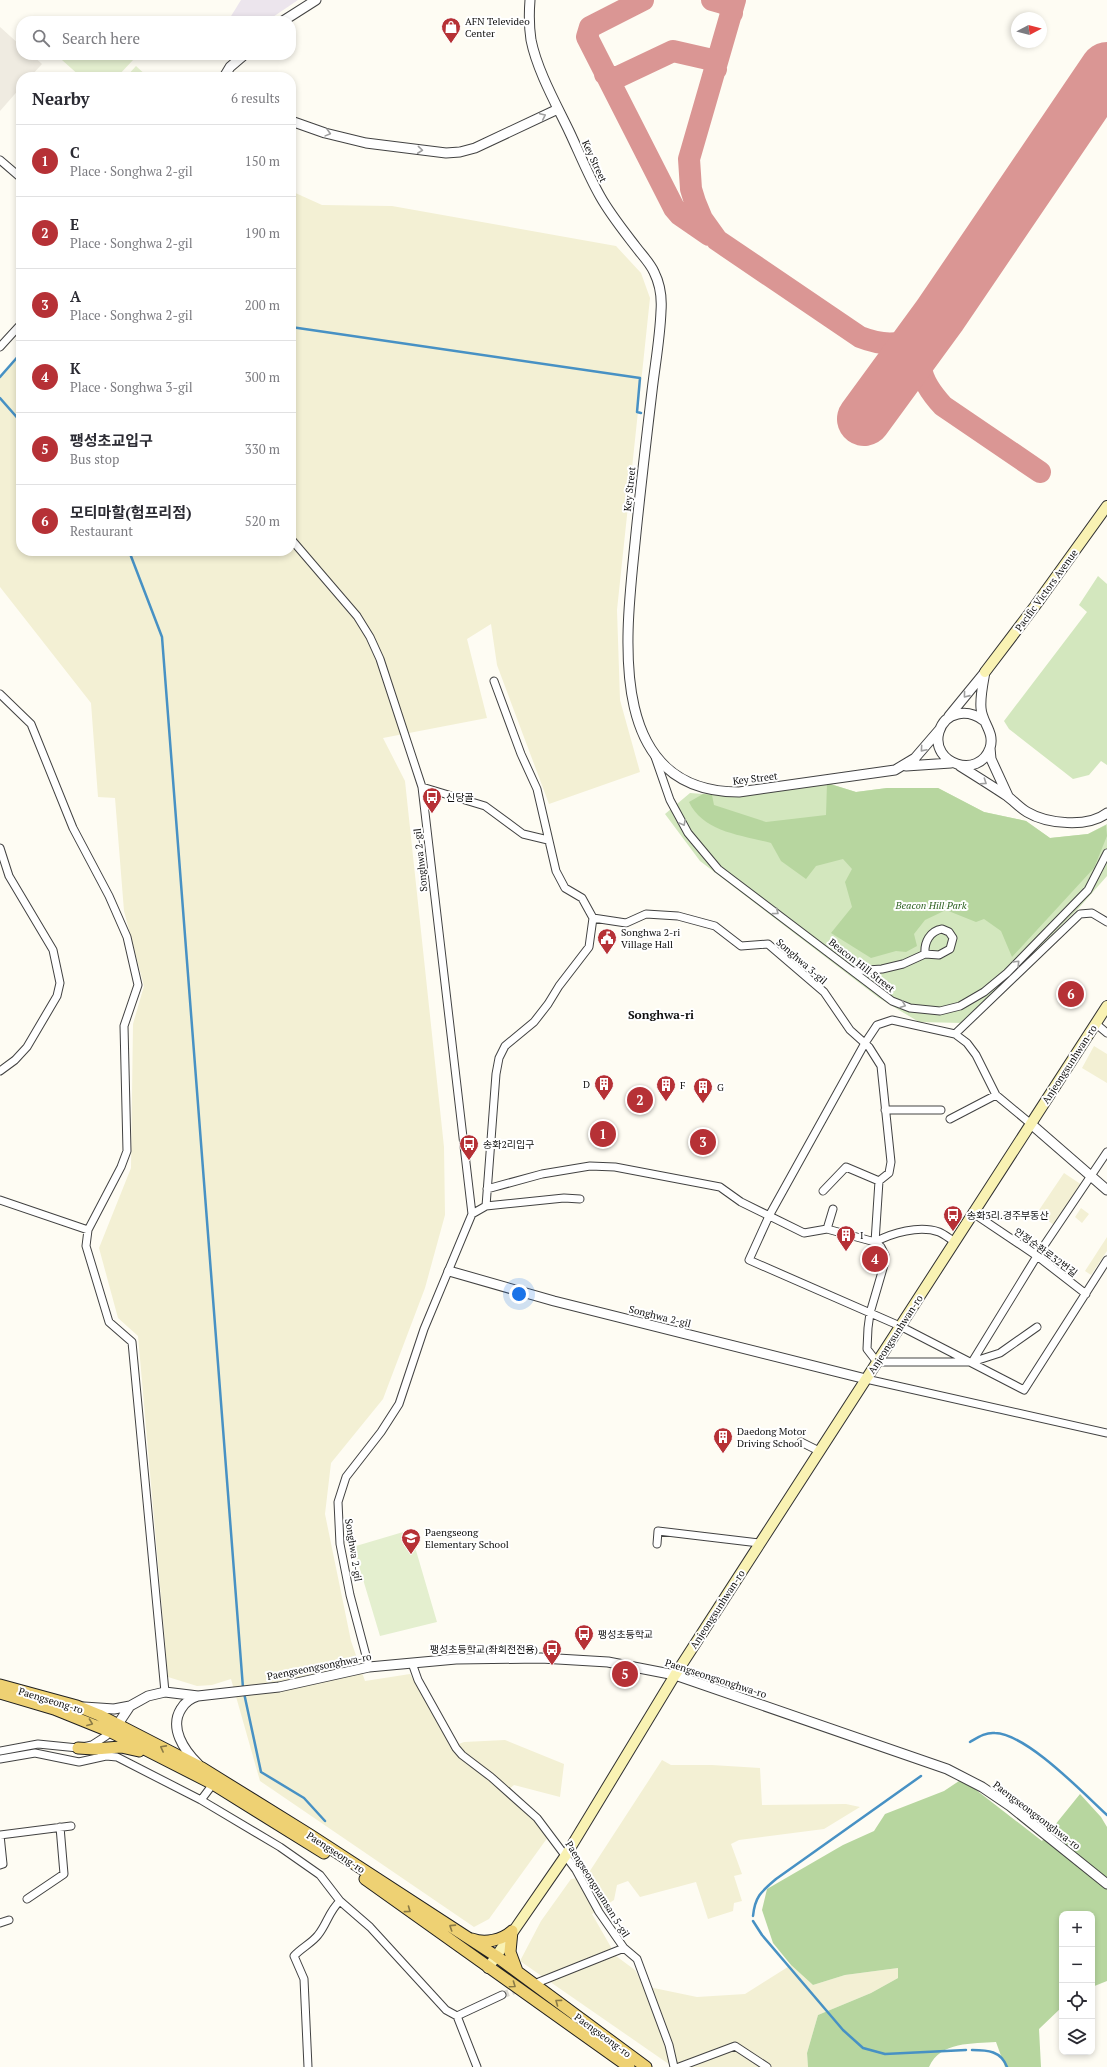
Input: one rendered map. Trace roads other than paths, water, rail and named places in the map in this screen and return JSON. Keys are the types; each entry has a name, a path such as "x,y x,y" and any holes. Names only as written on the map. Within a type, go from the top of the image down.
{"main road":[{"name":"Pacific Victors Avenue","path":"985,672 1107,506"},
{"name":"Anjeongsunhwan-ro","path":"488,1968 512,1931 566,1855 675,1675 759,1543 1107,1006"},
{"name":"Paengseong-ro","path":"0,1685 77,1706 114,1728 151,1753 213,1784 358,1874 629,2067"},
{"name":"Paengseong-ro","path":"0,1693 114,1728 202,1768 310,1835 496,1956 646,2067"},
{"path":"78,1748 94,1750 121,1747 151,1753"},
{"path":"468,1938 478,1941 490,1941 505,1937 512,1931"},
{"path":"512,1931 510,1957 517,1972"}],"street":[{"path":"291,16 316,0"},
{"name":"Key Street","path":"530,0 532,45 535,56 558,109 599,195 615,220 650,265 660,288 661,321 639,497 626,640 630,686 644,737 654,754 668,770 685,781 700,787 721,792 739,792 900,768 956,764"},
{"path":"227,72 230,67 238,60"},
{"path":"296,123 326,133 366,143 446,152 460,152 475,148 558,109"},
{"path":"0,160 16,174"},
{"path":"0,347 16,329"},
{"name":"Songhwa 2-gil","path":"296,545 357,616 370,637 382,666 422,787 472,1214 424,1329 399,1404 381,1432 346,1477 338,1502 340,1544 350,1595 368,1667"},
{"path":"900,768 915,758 985,672"},
{"path":"985,672 980,708 983,720 990,733 991,759 1008,796"},
{"path":"486,1206 496,1074 499,1058 505,1046 534,1022 589,947 593,918 582,898 565,888 556,871 537,788 521,754 494,681"},
{"path":"0,694 31,724 73,828 109,896 127,937 138,985 124,1026 127,1150 121,1167 88,1230 86,1246 109,1322 132,1342 165,1692"},
{"path":"947,719 953,715 965,712 977,716 983,720"},
{"path":"940,729 938,746 943,756 1008,796 1026,811 1040,818 1080,822 1090,821 1107,813"},
{"path":"956,764 966,766 978,762 987,754 990,748"},
{"name":"Beacon Hill Street","path":"654,754 670,800 688,833 718,869 892,1002 910,1008 940,1011 960,1006 984,992 1007,973 1088,890 1107,853"},
{"path":"422,787 485,806 523,834 548,840"},
{"path":"0,848 9,876 53,950 60,983 57,996 27,1047 15,1060 0,1071"},
{"path":"955,1034 1080,914 1092,913 1107,922"},
{"name":"Songhwa 3-gil","path":"593,918 626,923 646,914 678,916 715,926 741,946 768,944 824,992 850,1030 870,1047 881,1066 891,1162 889,1173 879,1181"},
{"path":"853,971 882,969 903,964 925,954"},
{"path":"1107,1190 996,1095 976,1055 967,1043 955,1034 892,1020 877,1025 865,1043 769,1216 749,1260 900,1326 1024,1390 1107,1260"},
{"path":"1095,1023 1107,1033"},
{"path":"950,1119 996,1095"},
{"path":"885,1110 941,1110"},
{"path":"972,1362 1037,1256 1107,1152"},
{"path":"487,1189 542,1174 590,1166 614,1167 720,1188 741,1202 804,1233 827,1229 875,1242 881,1246 885,1255 884,1265 870,1313 867,1350 877,1362 972,1362 1000,1353 1037,1327"},
{"path":"823,1191 846,1167 879,1181 875,1242"},
{"path":"472,1214 486,1206 564,1198 580,1199"},
{"path":"0,1200 88,1230"},
{"path":"827,1229 833,1208"},
{"name":"안정순환로32번길","path":"973,1213 1037,1256 1086,1294"},
{"path":"875,1242 890,1234 926,1229 939,1232 955,1242"},
{"name":"Songhwa 2-gil","path":"449,1271 554,1301 866,1379"},
{"path":"866,1379 1107,1433"},
{"path":"801,1442 819,1451"},
{"path":"657,1544 658,1531 759,1543"},
{"name":"Paengseongsonghwa-ro","path":"114,1728 130,1706 148,1696 165,1692 198,1696 279,1687 368,1667 456,1659 541,1658 608,1662 675,1675 946,1769 982,1787 1010,1806 1107,1884"},
{"name":"Paengseongnamsan 5-gil","path":"412,1663 424,1692 462,1755 491,1777 537,1818 566,1855 599,1912 624,1948 637,1960 669,2045 674,2067"},
{"path":"198,1696 193,1697 182,1707 177,1723 182,1743 202,1768"},
{"path":"77,1706 114,1709 130,1706"},
{"path":"0,1751 38,1744 78,1748 92,1745 114,1728"},
{"path":"0,1759 35,1753 79,1762 106,1756 117,1757 201,1800 280,1847 320,1875 340,1900 370,1927 446,2010 457,2016 477,2067"},
{"path":"201,1800 213,1784"},
{"path":"0,1865 3,1864 0,1835 71,1826"},
{"path":"28,1899 64,1874 60,1827"},
{"path":"308,2067 304,1979 294,1956 318,1935 332,1908 340,1900"},
{"path":"0,1923 9,1920"},
{"path":"539,1982 624,1948"},
{"path":"457,2016 502,1995"},
{"path":"679,2067 735,2046 767,2067"}],"waterway":[{"path":"296,328 640,378 637,412 641,413"},
{"path":"0,377 16,359"},
{"path":"0,398 16,416"},
{"path":"131,556 162,637 243,1688"},
{"path":"244,1693 261,1772 304,1798 325,1821"},
{"path":"970,1742 985,1734 995,1733 1008,1736 1023,1743 1054,1766 1107,1815"},
{"path":"753,1916 755,1903 760,1894 776,1879 921,1776"},
{"path":"753,1921 762,1935 843,2030 863,2048 885,2054 966,2050"},
{"path":"972,2050 993,2052 1001,2058 1007,2067"}],"tunnel":[{"path":"502,1995 522,1988"}],"place":[{"name":"AFN Televideo Center","path":"451,44"},
{"name":"신당골","path":"432,814"},
{"name":"Songhwa 2-ri Village Hall","path":"607,955"},
{"name":"모티마할(험프리점)","path":"1071,994"},
{"name":"E","path":"640,1100"},
{"name":"D","path":"604,1101"},
{"name":"F","path":"666,1102"},
{"name":"G","path":"703,1104"},
{"name":"C","path":"603,1134"},
{"name":"A","path":"703,1142"},
{"name":"송화2리입구","path":"469,1161"},
{"name":"송화3리.경주부동산","path":"953,1232"},
{"name":"I","path":"846,1252"},
{"name":"K","path":"875,1259"},
{"name":"Daedong Motor Driving School","path":"723,1454"},
{"name":"Paengseong Elementary School","path":"411,1555"},
{"name":"팽성초등학교","path":"584,1651"},
{"name":"팽성초등학교(좌회전전용)","path":"552,1666"},
{"name":"팽성초교입구","path":"625,1674"}],"district":[{"name":"Songhwa-ri","path":"661,1015"}],"park label":[{"name":"Beacon Hill Park","path":"931,905"}]}
